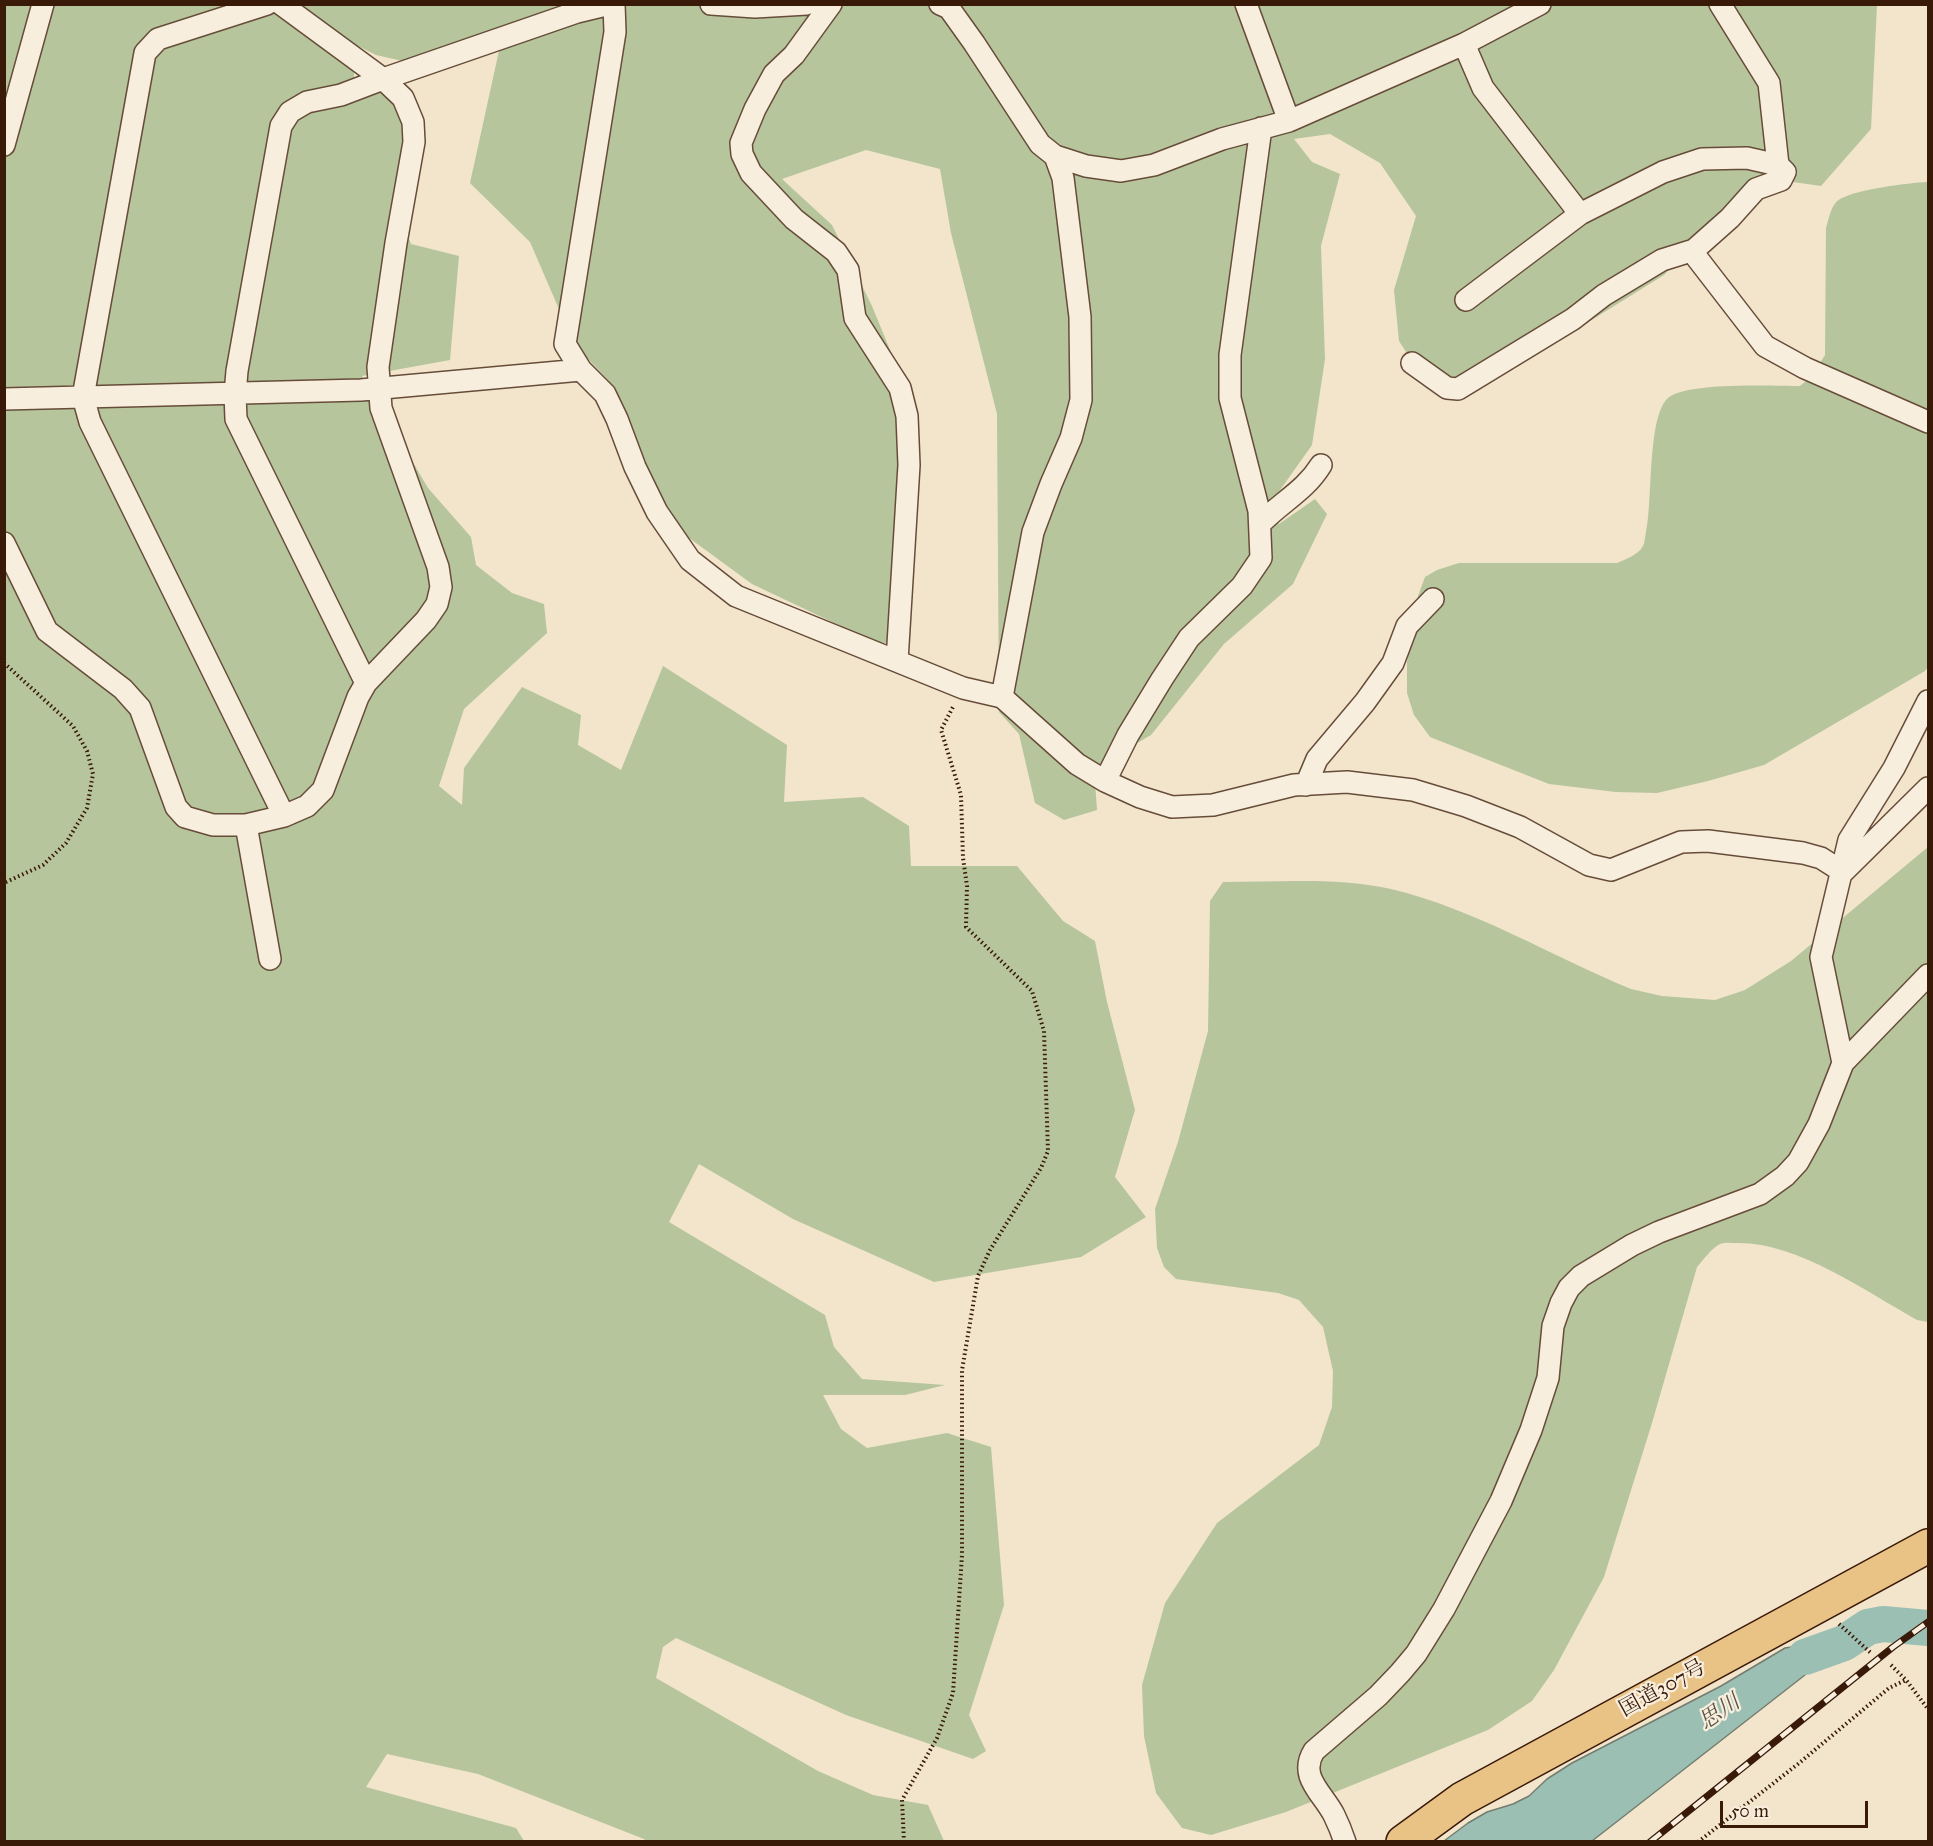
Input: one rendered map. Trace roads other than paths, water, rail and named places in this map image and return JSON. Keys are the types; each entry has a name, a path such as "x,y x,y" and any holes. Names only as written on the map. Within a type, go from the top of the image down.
{"highway":[{"name":"国道307号","path":"1403,1842 1462,1799 1929,1546"}],"street":[{"path":"4,146 43,4"},
{"path":"267,4 158,39 146,53 83,397 90,422 284,816"},
{"path":"4,543 47,631 123,689 140,708 176,807 185,817 213,825 246,825 284,816 307,806 323,790 358,697 366,683 426,620 437,604 441,586 438,567 381,408 379,388 378,367 414,142 413,122 402,98 383,78 281,4"},
{"path":"366,683 236,419 237,371 281,126 290,112 307,102 341,95 383,78 577,12 612,4 615,32 565,344 581,370 605,394 635,467 657,512 690,560 736,596 963,688 1002,697 1077,764 1105,782 1140,797 1172,807 1213,805 1294,785 1347,782 1413,790 1466,806 1520,827 1589,865 1611,870 1681,842 1708,841 1803,853 1821,858 1843,872"},
{"path":"711,4 755,7 807,4"},
{"path":"831,4 794,55 774,74 755,109 741,143 742,154 751,173 794,219 836,252 848,270 855,318 900,388 908,416 909,465 897,661"},
{"path":"940,4 949,8 1040,144 1055,156 1086,166 1121,171 1154,165 1222,139 1289,121 1464,44 1519,10 1540,4"},
{"path":"1246,4 1289,121"},
{"path":"1720,4 1769,83 1778,165"},
{"path":"1464,44 1483,88 1580,214"},
{"path":"1105,782 1128,735 1189,638 1242,586 1261,558 1259,511 1230,398 1230,355 1261,129"},
{"path":"1002,697 1033,532 1071,438 1081,400 1079,305 1063,178 1055,156"},
{"path":"1412,363 1447,388 1458,389 1573,320 1604,295 1662,260 1694,250 1730,218 1756,189 1781,180 1785,172 1778,165 1747,158 1702,159 1664,171 1580,214 1466,300"},
{"path":"1694,250 1765,346 1805,368 1929,422"},
{"path":"4,399 379,388 581,370"},
{"path":"1260,524 1311,481 1321,465"},
{"path":"1306,785 1317,759 1371,694 1393,663 1407,626 1432,599"},
{"path":"1843,1063 1821,957 1849,840 1894,768 1929,701"},
{"path":"1843,872 1929,788"},
{"path":"246,825 270,959"},
{"path":"1345,1842 1334,1814 1312,1782 1308,1772 1308,1761 1314,1751 1378,1696 1400,1673 1416,1654 1444,1609 1501,1501 1531,1430 1548,1378 1553,1326 1569,1288 1595,1267 1659,1232 1760,1194 1774,1186 1798,1162 1819,1124 1843,1063 1929,975"}],"water":[{"path":"1838,1637 1843,1640 1849,1637 1853,1639 1847,1646 1802,1663 1805,1675 1592,1841 1444,1841 1487,1812 1529,1796 1547,1779 1572,1763 1721,1686 1785,1648 1792,1647 1799,1657 1812,1647"}],"waterway":[{"name":"思川","path":"1805,1657 1844,1643 1868,1627 1883,1624 1928,1628"}],"railway":[{"path":"1650,1842 1893,1647 1928,1622"}]}
